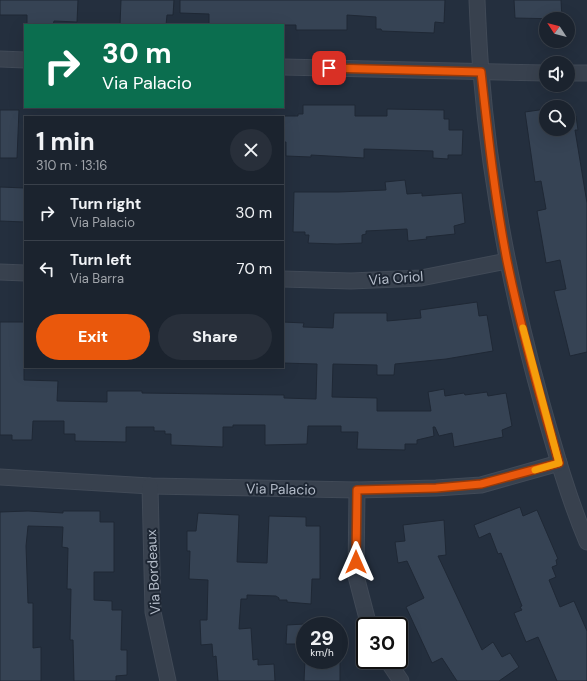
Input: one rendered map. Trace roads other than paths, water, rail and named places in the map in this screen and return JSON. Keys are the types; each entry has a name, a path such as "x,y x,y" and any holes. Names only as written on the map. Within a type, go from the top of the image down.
{"street":[{"path":"477,0 481,72 489,150 507,261 530,358 559,463 587,542"},
{"path":"0,60 24,60"},
{"path":"284,67 539,73"},
{"path":"575,73 587,73"},
{"name":"Via Oriol","path":"284,279 351,281 421,278 507,261"},
{"path":"0,272 24,273"},
{"name":"Via Palacio","path":"0,477 150,486 357,490 436,488 481,484 559,463"},
{"name":"Via Bordeaux","path":"150,486 153,612 168,681"},
{"path":"357,490 356,576 367,617"},
{"path":"393,669 401,681"}]}
